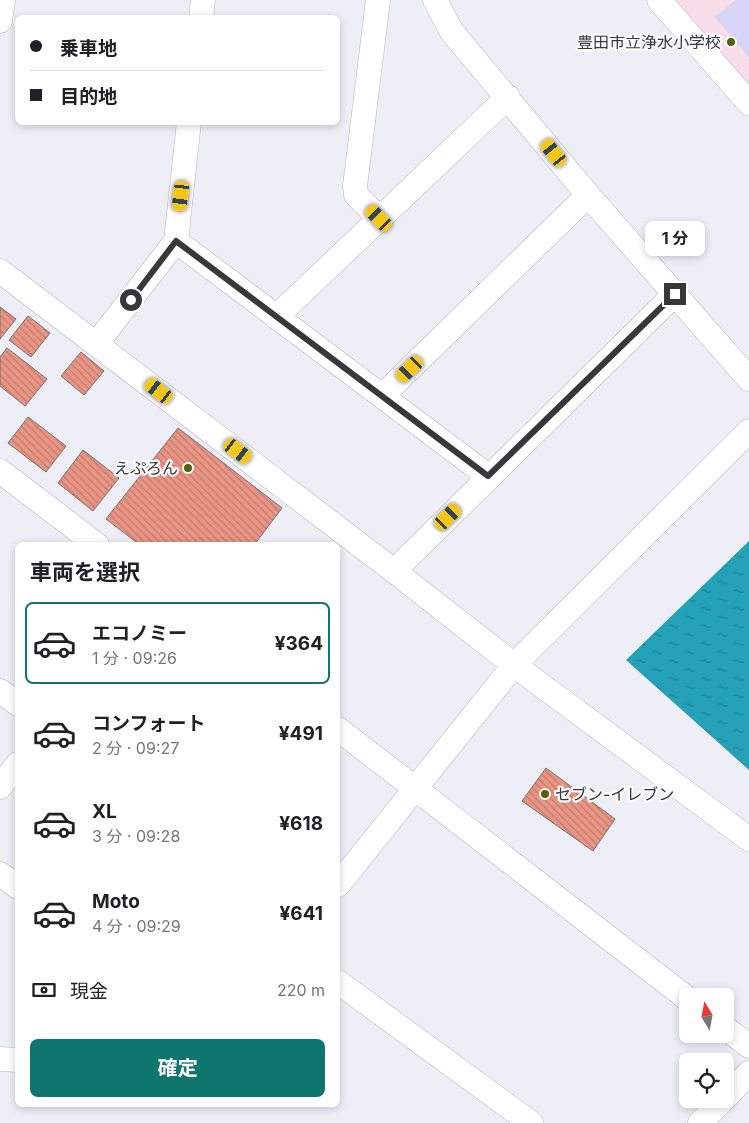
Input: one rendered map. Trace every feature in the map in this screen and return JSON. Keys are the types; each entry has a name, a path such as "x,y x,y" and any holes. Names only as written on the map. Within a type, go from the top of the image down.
{"street":[{"path":"0,22 2,0"},
{"path":"201,15 203,0"},
{"path":"378,0 355,186 356,195 379,218"},
{"path":"435,0 452,32 588,195 749,379"},
{"path":"659,0 749,103"},
{"path":"276,317 508,97"},
{"path":"97,344 176,241 189,125"},
{"path":"382,396 588,195"},
{"path":"176,241 488,476"},
{"path":"0,271 394,571 514,665 749,839"},
{"path":"394,571 488,476 675,294"},
{"path":"340,882 514,665 749,431"},
{"path":"0,471 93,542"},
{"path":"0,691 15,702"},
{"path":"340,730 679,992"},
{"path":"0,787 15,768"},
{"path":"0,874 15,885"},
{"path":"340,983 531,1123"},
{"path":"734,1035 749,1046"},
{"path":"0,1059 15,1060"},
{"path":"734,1088 749,1073"},
{"path":"700,1123 714,1108"}],"shaded area":[{"name":"豊田市立浄水小学校","path":"676,0 749,0 749,84"},
{"path":"736,0 749,0 749,57 715,17"}],"water":[{"path":"749,541 749,770 626,660"}],"building":[{"path":"0,307 16,319 0,339"},
{"path":"28,316 50,333 31,357 9,340"},
{"path":"7,348 47,379 25,406 0,386 0,357"},
{"path":"81,352 104,371 84,395 61,376"},
{"path":"28,417 66,446 46,472 8,443"},
{"name":"えぷろん","path":"178,428 282,508 256,542 136,542 106,519"},
{"path":"83,450 119,478 93,511 58,483"},
{"path":"546,768 615,819 593,851 522,801"}],"place":[{"name":"豊田市立浄水小学校","path":"731,42"},
{"name":"えぷろん","path":"188,468"},
{"name":"セブン-イレブン","path":"545,794"}],"route":[{"path":"131,300 176,241 488,476 675,294"}]}
